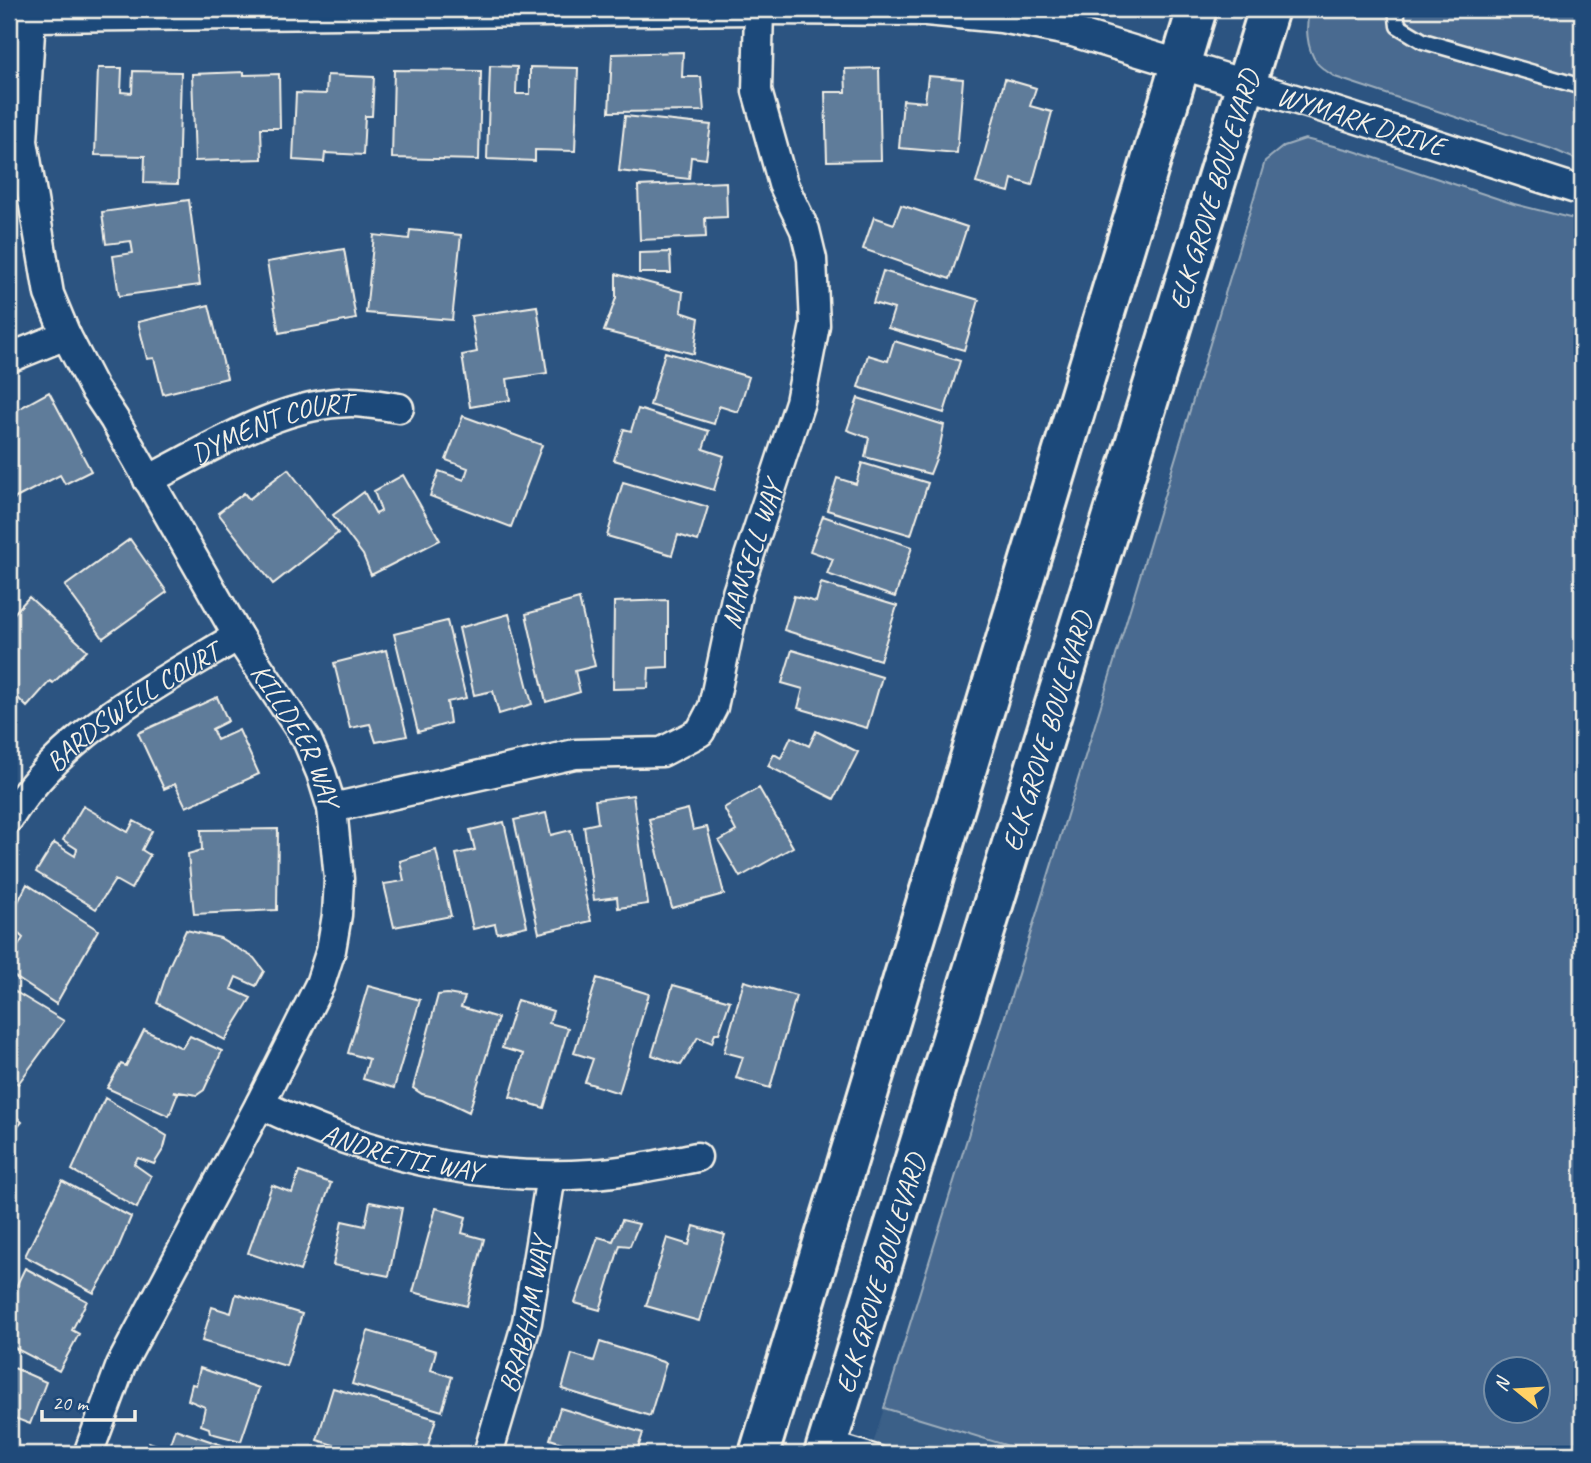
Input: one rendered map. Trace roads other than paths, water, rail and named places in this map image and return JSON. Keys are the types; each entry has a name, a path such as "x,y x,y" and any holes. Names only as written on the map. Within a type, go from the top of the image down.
{"main road":[{"path":"759,1454 1197,9"},
{"name":"ELK GROVE BOULEVARD","path":"827,1446 1269,9"}],"street":[{"name":"WYMARK DRIVE","path":"23,14 759,10 926,11 1001,18 1073,32 1582,191"},
{"name":"MANSELL WAY","path":"332,808 575,754 662,752 700,732 713,707 737,593 800,402 815,325 812,258 805,230 779,171 757,91 759,10"},
{"name":"KILLDEER WAY","path":"23,14 23,142 49,293 66,335 94,389 114,419 238,636 307,740 332,808 339,879 331,950 320,984 306,1016 121,1365 88,1454"},
{"path":"9,358 66,335"},
{"name":"DYMENT COURT","path":"148,480 255,426 288,413 352,402 399,408"},
{"name":"BARDSWELL COURT","path":"9,818 55,762 94,727 125,704 238,636"},
{"name":"ANDRETTI WAY","path":"260,1104 295,1121 389,1153 429,1163 510,1175 551,1176 633,1170 697,1157"},
{"name":"BRABHAM WAY","path":"488,1454 527,1322 551,1176"}],"lane":[{"path":"1396,9 1398,26 1423,41 1582,86"},
{"path":"827,1446 880,1454"}]}
